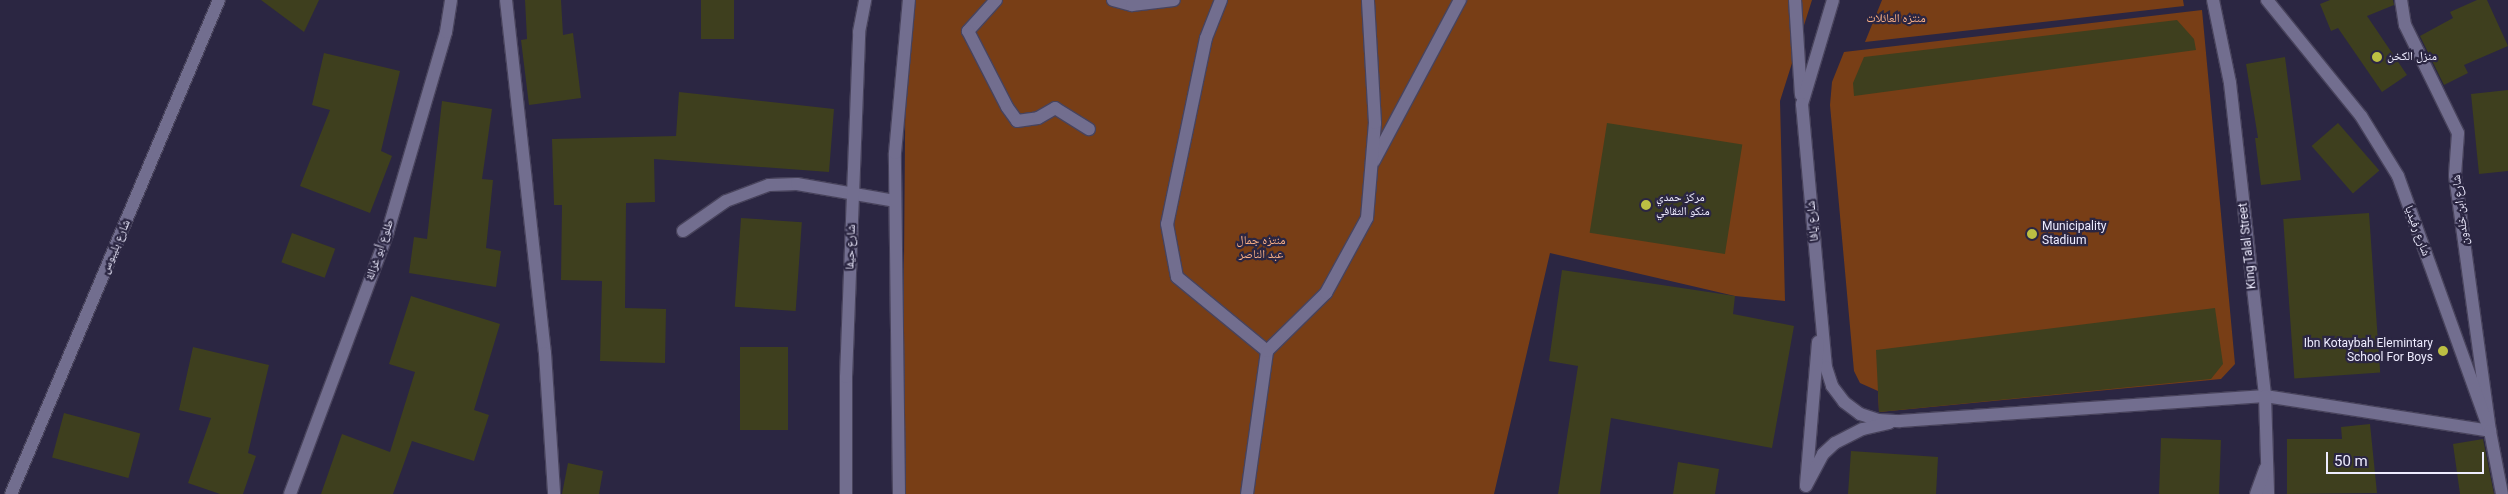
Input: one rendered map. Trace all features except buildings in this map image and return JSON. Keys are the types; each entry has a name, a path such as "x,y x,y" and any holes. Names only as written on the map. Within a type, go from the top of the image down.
{"street":[{"name":"شارع بليبوس","path":"11,494 219,0"},
{"name":"طلوع أبو غزالة","path":"290,494 387,234 446,32 450,0"},
{"path":"506,0 545,353 554,494"},
{"name":"شارع حيفا","path":"846,494 859,32 865,0"},
{"path":"899,494 895,201 896,120 909,0"},
{"path":"996,0 968,31 1007,107 1017,121 1038,118 1055,108 1089,129"},
{"path":"1113,0 1132,5 1174,0"},
{"path":"1221,0 1204,47 1167,224 1176,277 1267,351"},
{"path":"1247,494 1267,351 1326,293 1367,218 1374,123 1368,0"},
{"path":"1371,168 1460,0"},
{"path":"1795,0 1802,104"},
{"name":"شارع يافا","path":"1833,0 1802,104 1826,367 1832,386 1844,402 1878,420 1900,421"},
{"name":"King Talal Street","path":"2213,0 2230,83 2265,396 2268,494"},
{"name":"شارع رفيديا","path":"2267,0 2361,116 2398,176 2490,431 2502,494"},
{"name":"شارع ابن خلدون","path":"2401,0 2405,24 2458,133 2456,175 2490,431"},
{"path":"683,231 726,201 769,185 797,184 895,201"},
{"path":"1805,490 1821,307"},
{"path":"1805,490 1823,454 1835,443 1863,429 1900,421 2265,396 2490,431"},
{"path":"2256,494 2268,462"}],"green space":[{"name":"منتزه جمال عبد الناصر","path":"910,0 1812,0 1780,101 1785,301 1735,296 1550,253 1494,494 902,494 906,22"},
{"name":"منتزه العائلات","path":"1882,0 2183,0 2184,6 1865,42"},
{"name":"Municipality Stadium","path":"2202,10 2235,364 2221,379 1879,412 1878,391 1860,383 1854,371 1830,105 1832,82 1844,52"}],"place":[{"name":"منزل الكخن","path":"2377,57"},
{"name":"مركز حمدي منكو الثقافي","path":"1646,205"},
{"name":"Municipality Stadium","path":"2032,234"},
{"name":"Ibn Kotaybah Elemintary School For Boys","path":"2443,351"}]}
